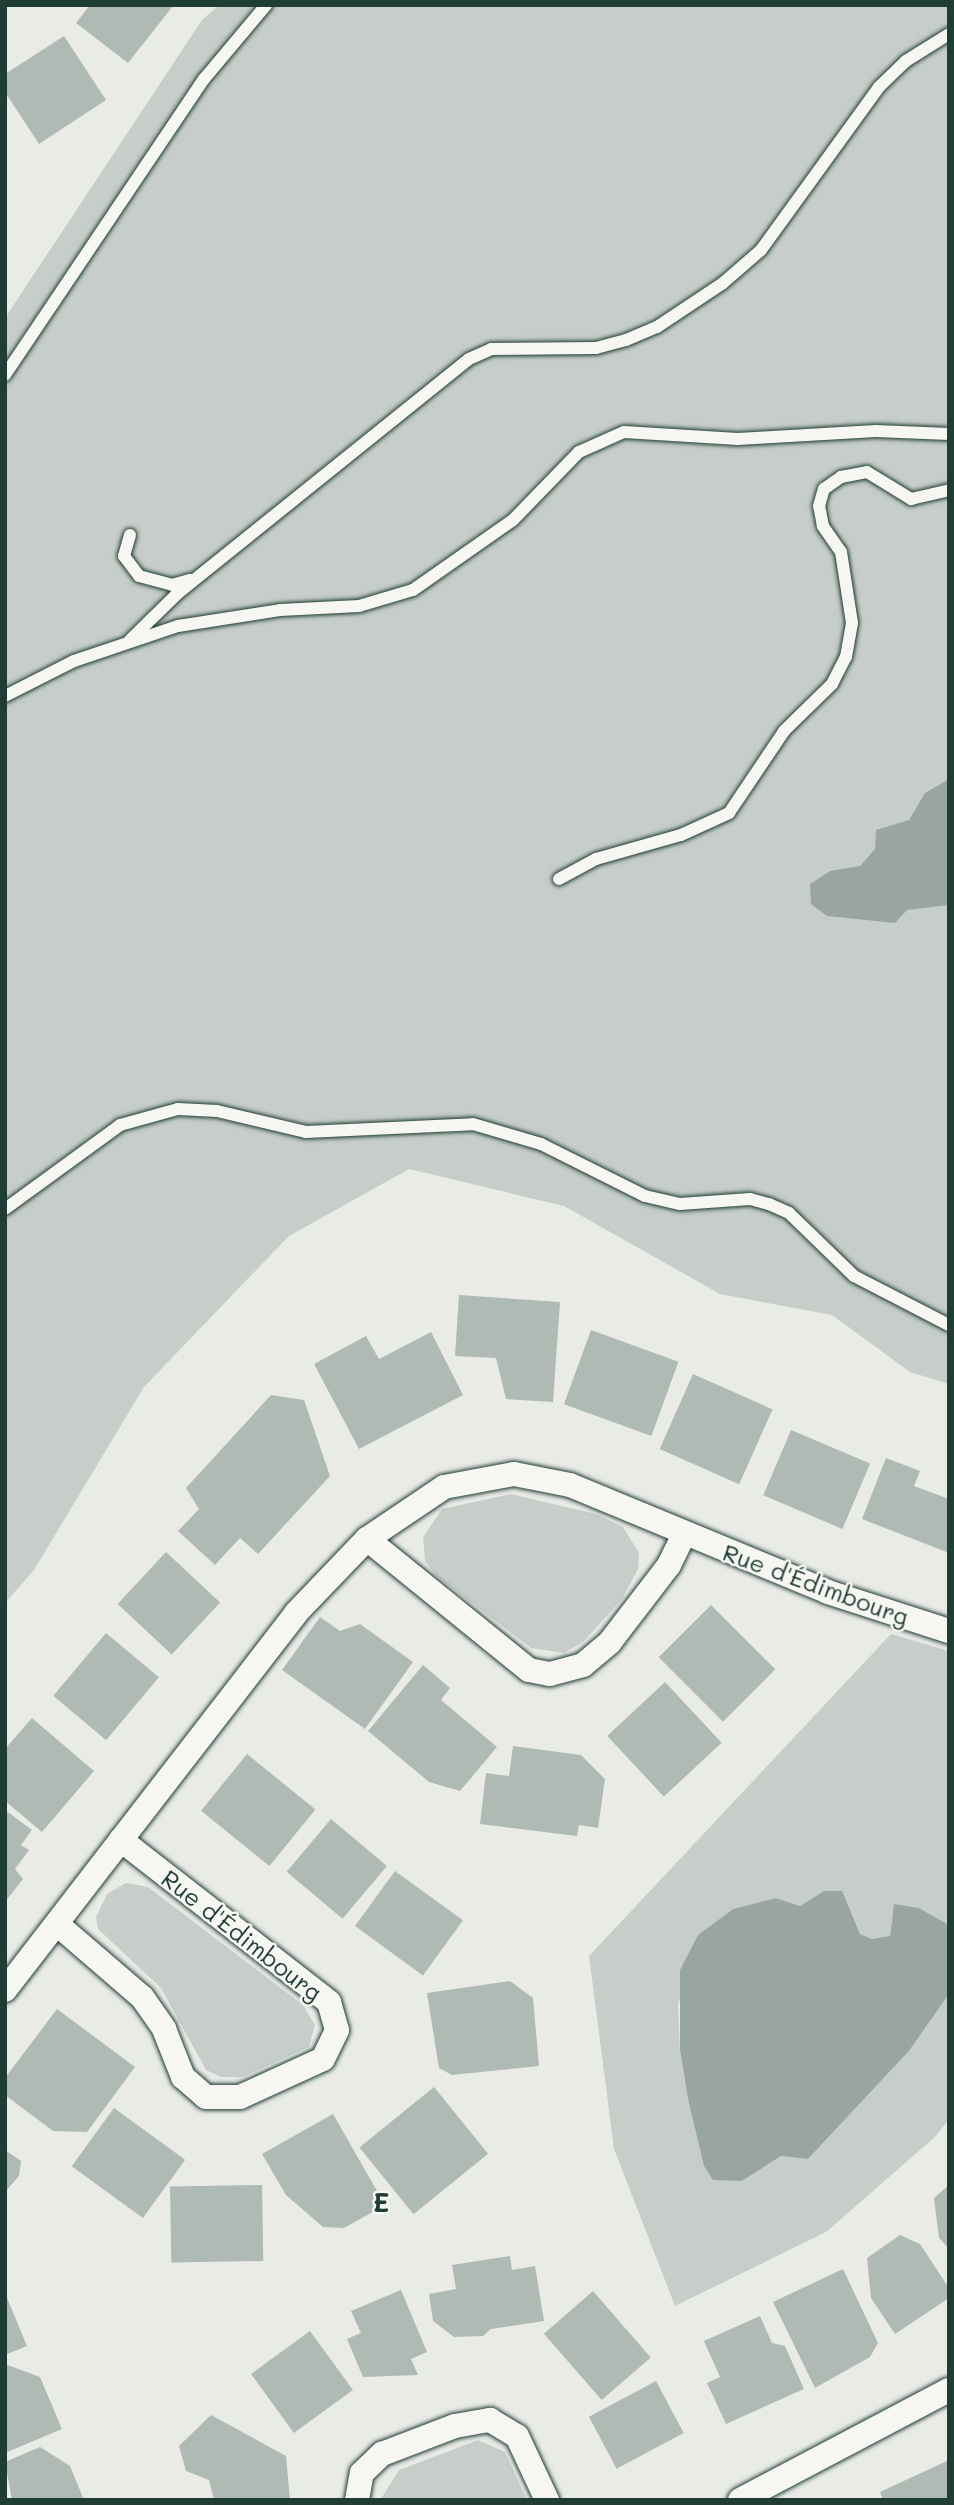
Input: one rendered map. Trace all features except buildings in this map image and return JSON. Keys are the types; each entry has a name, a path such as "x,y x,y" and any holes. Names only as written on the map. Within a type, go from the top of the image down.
{"street":[{"name":"Rue d'Édimbourg","path":"5,1990 296,1613 367,1539 444,1487 514,1474 570,1485 828,1592 949,1631"},
{"path":"367,1539 529,1671 550,1674 583,1665 610,1642 669,1565 684,1534"},
{"name":"Rue d'Édimbourg","path":"57,1924 142,1997 164,2029 183,2077 206,2097 240,2097 323,2059 337,2030 329,2001 121,1840"},
{"path":"740,2500 949,2390"},
{"path":"356,2500 362,2473 382,2454 456,2426 490,2420 517,2436 547,2500"}],"lane":[{"path":"5,375 204,79 266,5"},
{"path":"130,640 196,579 469,359 491,349 596,348 626,340 704,297 761,250 879,88 906,61 949,34"},
{"path":"5,695 130,640 230,618 395,597 513,520 579,452 624,432 738,439 876,431 949,434"},
{"path":"559,879 596,859 681,835 729,813 784,732 832,684 846,657 852,624 841,552 823,526 819,506 824,489 841,477 867,472 911,499 949,489"},
{"path":"130,535 124,556 139,576 172,585 196,579"},
{"path":"5,1209 120,1125 177,1109 217,1111 306,1132 473,1124 541,1144 645,1196 680,1203 750,1199 769,1204 789,1213 854,1276 949,1325"}],"shaded area":[{"path":"219,5 949,5 949,1384 910,1372 832,1315 720,1294 564,1206 409,1169 289,1236 144,1387 34,1570 5,1603 5,318 202,20"},
{"path":"949,779 949,905 907,910 895,923 827,916 811,904 810,884 830,871 860,866 875,849 876,830 909,820 925,793"},
{"path":"511,1494 596,1514 623,1527 639,1553 638,1569 622,1599 584,1641 564,1653 531,1648 435,1575 425,1561 423,1537 442,1509"},
{"path":"891,1634 949,1651 949,1925 919,1908 892,1918 890,1936 872,1939 860,1934 846,1906 824,1891 800,1906 776,1898 733,1909 698,1935 678,2005 680,2050 688,2099 742,2181 781,2156 808,2159 909,2051 949,1994 949,2119 936,2136 826,2232 675,2306 614,2149 589,1956"},
{"path":"126,1883 148,1887 303,2005 315,2025 309,2047 243,2077 221,2077 206,2070 161,1988 98,1929 96,1917 107,1894"},
{"path":"824,1891 842,1891 860,1934 872,1939 890,1936 894,1904 919,1908 949,1925 949,1994 909,2051 808,2159 781,2156 742,2181 713,2180 704,2166 680,2050 680,1970 698,1935 733,1909 776,1898 800,1906"},
{"path":"478,2440 505,2452 527,2500 380,2500 399,2470"}],"district":[{"name":"E","path":"381,2203"}]}
